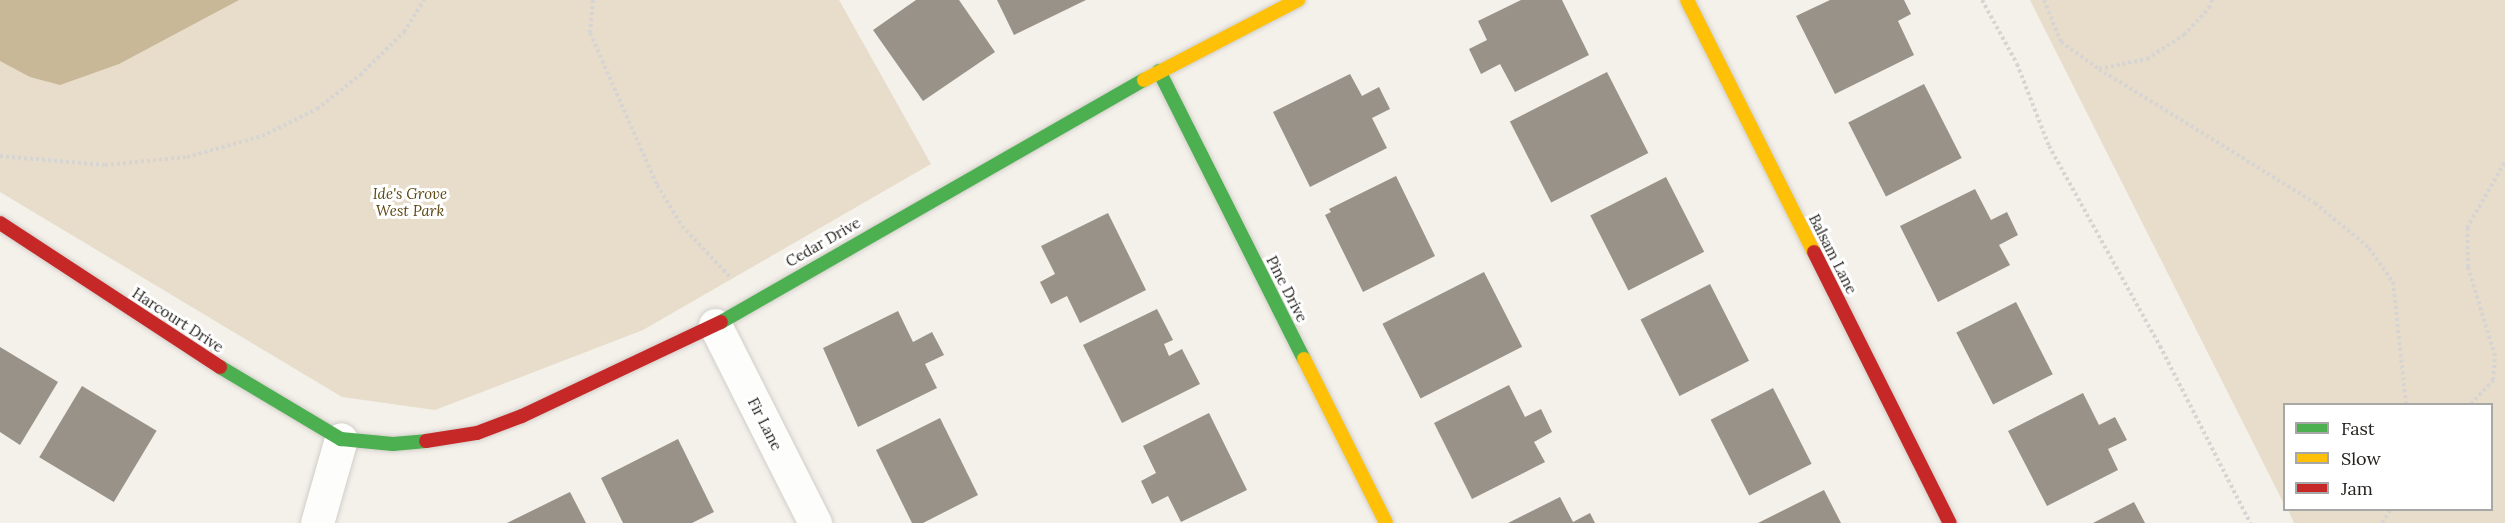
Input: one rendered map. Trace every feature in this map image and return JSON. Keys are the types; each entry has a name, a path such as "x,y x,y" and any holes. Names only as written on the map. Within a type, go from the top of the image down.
{"street":[{"name":"Cedar Drive","path":"341,439 393,444 477,433 522,416 715,325 1159,71 1298,0"},
{"name":"Balsam Lane","path":"1687,0 1950,523"},
{"name":"Pine Drive","path":"1159,71 1386,523"},
{"name":"Harcourt Drive","path":"0,224 261,394 341,439"},
{"name":"Fir Lane","path":"715,325 815,523"},
{"path":"317,523 341,439"}],"path":[{"path":"0,156 105,165 187,157 262,136 317,109 360,75 404,32 424,0"},
{"path":"594,0 590,33 657,185 682,226 727,271 747,306"},
{"path":"1982,0 2017,64 2049,146 2155,336 2250,523"},
{"path":"2044,0 2061,42 2099,69 2315,203 2369,248 2393,282 2406,403"},
{"path":"2099,69 2147,59 2184,35 2209,8 2212,0"},
{"path":"2472,403 2493,380 2495,356 2468,267 2467,228 2505,162"}],"green space":[{"name":"Ide's Grove West Park","path":"0,0 839,0 931,164 643,330 435,410 342,397 0,192"},
{"path":"2030,0 2505,0 2505,523 2294,523 2288,511 2493,511 2493,403 2283,403 2283,502"}],"shaded area":[{"path":"0,0 239,0 119,64 60,85 30,77 0,61"}],"building":[{"path":"916,0 959,0 995,52 923,101 873,30"},
{"path":"997,0 1086,0 1014,35"},
{"path":"1521,0 1562,0 1589,55 1515,92 1500,64 1481,74 1469,49 1487,40 1478,21"},
{"path":"1830,0 1904,0 1911,14 1898,21 1914,55 1835,94 1796,16"},
{"path":"1607,72 1648,153 1551,203 1510,121"},
{"path":"1350,74 1362,96 1379,87 1390,109 1372,118 1387,148 1310,187 1273,112"},
{"path":"1924,84 1962,158 1886,197 1848,123"},
{"path":"1396,176 1435,256 1363,292 1325,215 1331,212 1329,209"},
{"path":"1666,177 1704,252 1628,290 1590,216"},
{"path":"1975,189 1991,220 2007,212 2018,235 1999,245 2010,265 1938,302 1900,226"},
{"path":"1108,213 1146,290 1080,323 1067,296 1051,304 1040,282 1055,274 1041,246"},
{"path":"1484,272 1522,347 1421,399 1382,324"},
{"path":"1710,284 1749,361 1680,396 1641,319"},
{"path":"2016,302 2053,374 1993,405 1956,332"},
{"path":"1157,309 1173,340 1164,344 1169,356 1182,349 1200,384 1122,423 1083,345"},
{"path":"898,311 913,342 932,332 944,355 925,364 937,388 858,427 823,348"},
{"path":"0,347 58,382 20,445 0,432"},
{"path":"1509,385 1525,417 1541,409 1552,432 1534,442 1545,462 1472,499 1434,423"},
{"path":"82,386 157,431 114,502 39,457"},
{"path":"1773,388 1812,464 1749,496 1711,420"},
{"path":"2083,393 2099,425 2115,417 2127,440 2108,449 2118,470 2047,506 2008,431"},
{"path":"1209,413 1247,490 1181,522 1168,496 1152,504 1141,481 1156,473 1143,446"},
{"path":"940,418 978,495 923,523 912,523 876,450"},
{"path":"678,439 714,512 692,523 623,523 601,478"},
{"path":"1824,490 1841,523 1758,523"},
{"path":"570,492 586,523 507,523"},
{"path":"1560,497 1573,522 1590,513 1595,523 1508,523"},
{"path":"2134,502 2145,523 2093,523"}],"traffic: fast":[{"path":"1159,71 1304,359"},
{"path":"721,322 1144,80"},
{"path":"220,367 341,439 393,444 426,441"}],"traffic: slow":[{"path":"1144,80 1298,0"},
{"path":"1687,0 1814,252"},
{"path":"1304,359 1386,523"}],"traffic: jam":[{"path":"0,223 220,367"},
{"path":"1814,252 1950,523"},
{"path":"426,441 477,433 522,416 721,322"}]}
